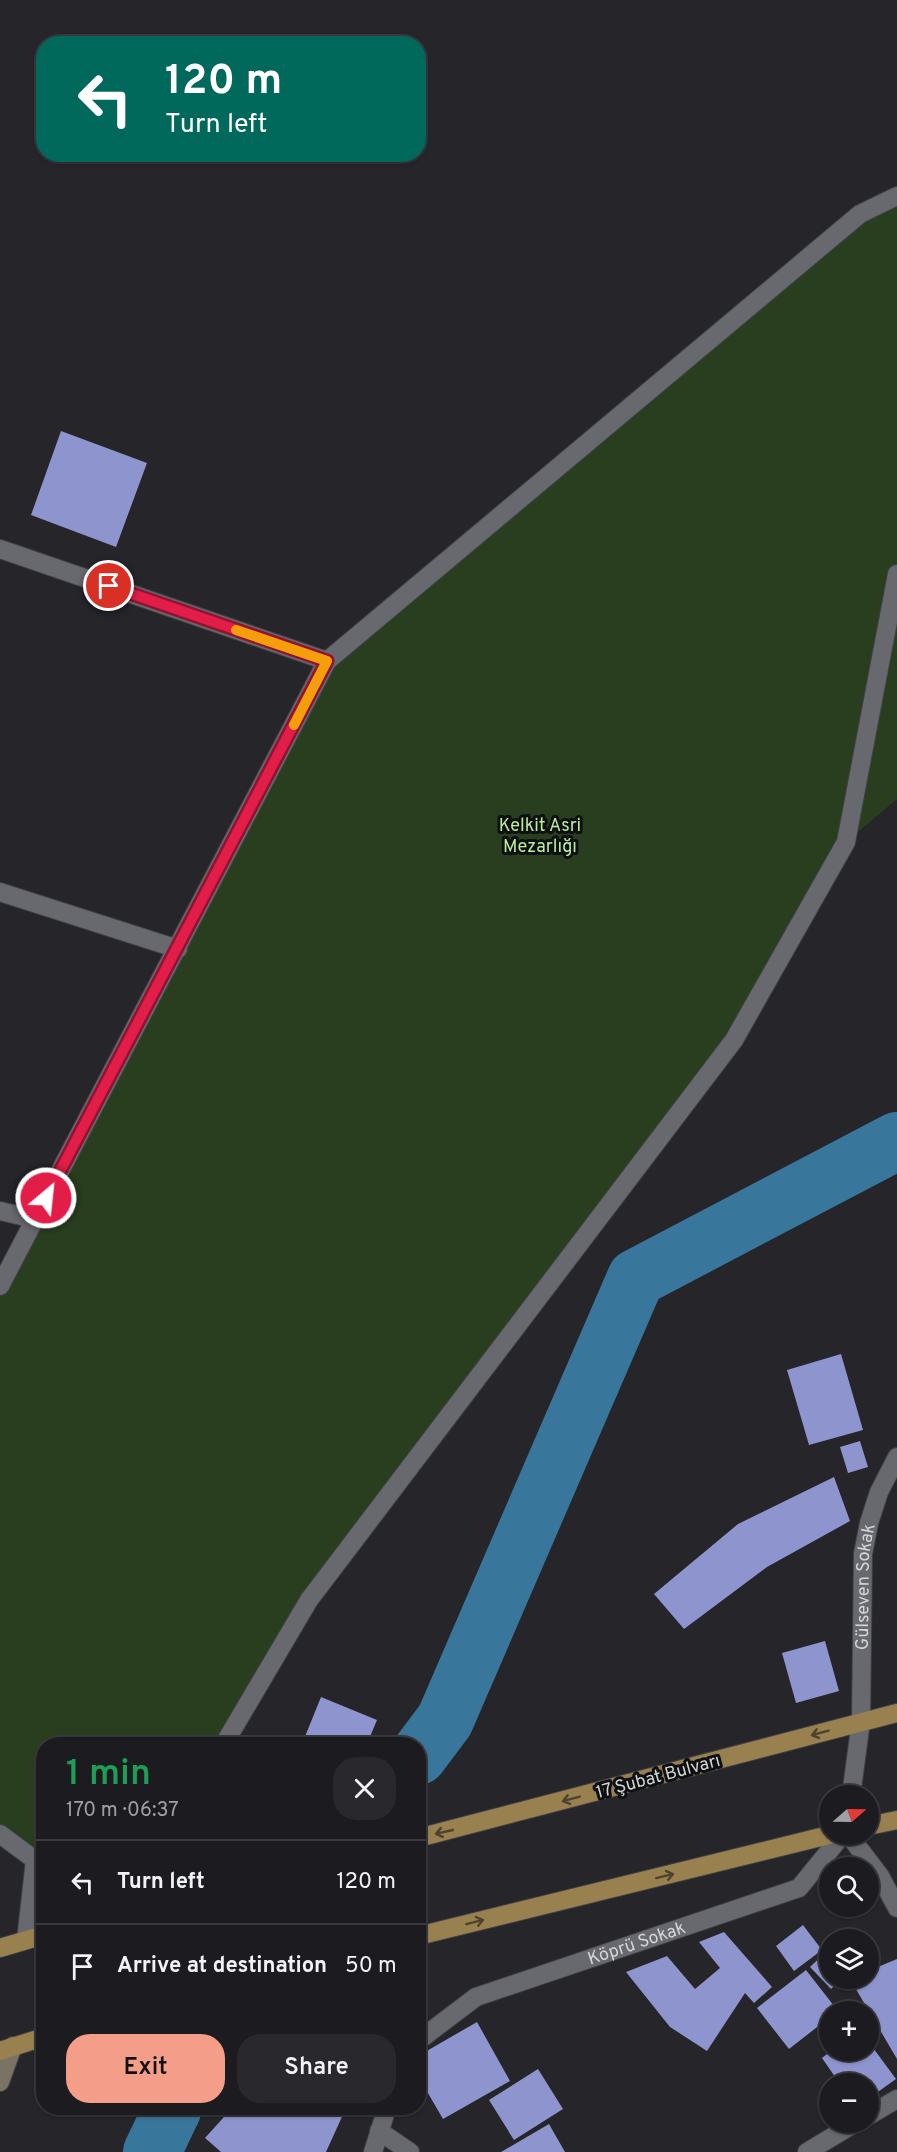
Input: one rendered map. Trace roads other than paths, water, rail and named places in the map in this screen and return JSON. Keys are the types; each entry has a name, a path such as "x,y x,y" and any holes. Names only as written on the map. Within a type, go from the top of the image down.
{"highway":[{"name":"17 Şubat Bulvarı","path":"426,1836 897,1713"},
{"path":"879,1824 897,1820"},
{"path":"426,1934 819,1837"},
{"path":"0,1948 36,1937"},
{"path":"6,2048 36,2039"}],"main road":[{"path":"0,2082 6,2048"}],"street":[{"path":"0,1286 327,661 860,214 897,196"},
{"path":"0,549 327,661"},
{"path":"228,1737 309,1600 734,1040 846,842 897,574"},
{"path":"0,892 178,949"},
{"path":"0,1211 35,1219"},
{"name":"Gülseven Sokak","path":"852,1785 861,1722 863,1554 869,1523 879,1492 897,1457"},
{"path":"0,1834 36,1857"},
{"name":"Köprü Sokak","path":"426,2035 476,1997 799,1888 834,1845"},
{"path":"856,1845 880,1876 897,1908"},
{"path":"26,1940 36,1878"},
{"path":"879,2110 897,2099"},
{"path":"373,2152 385,2115"},
{"path":"379,2131 410,2152"},
{"path":"807,2152 839,2133"}],"waterway":[{"path":"426,1745 445,1720 636,1278 897,1141"},
{"path":"152,2152 170,2115"}],"park label":[{"name":"Kelkit Asri Mezarlığı","path":"540,835"}]}
